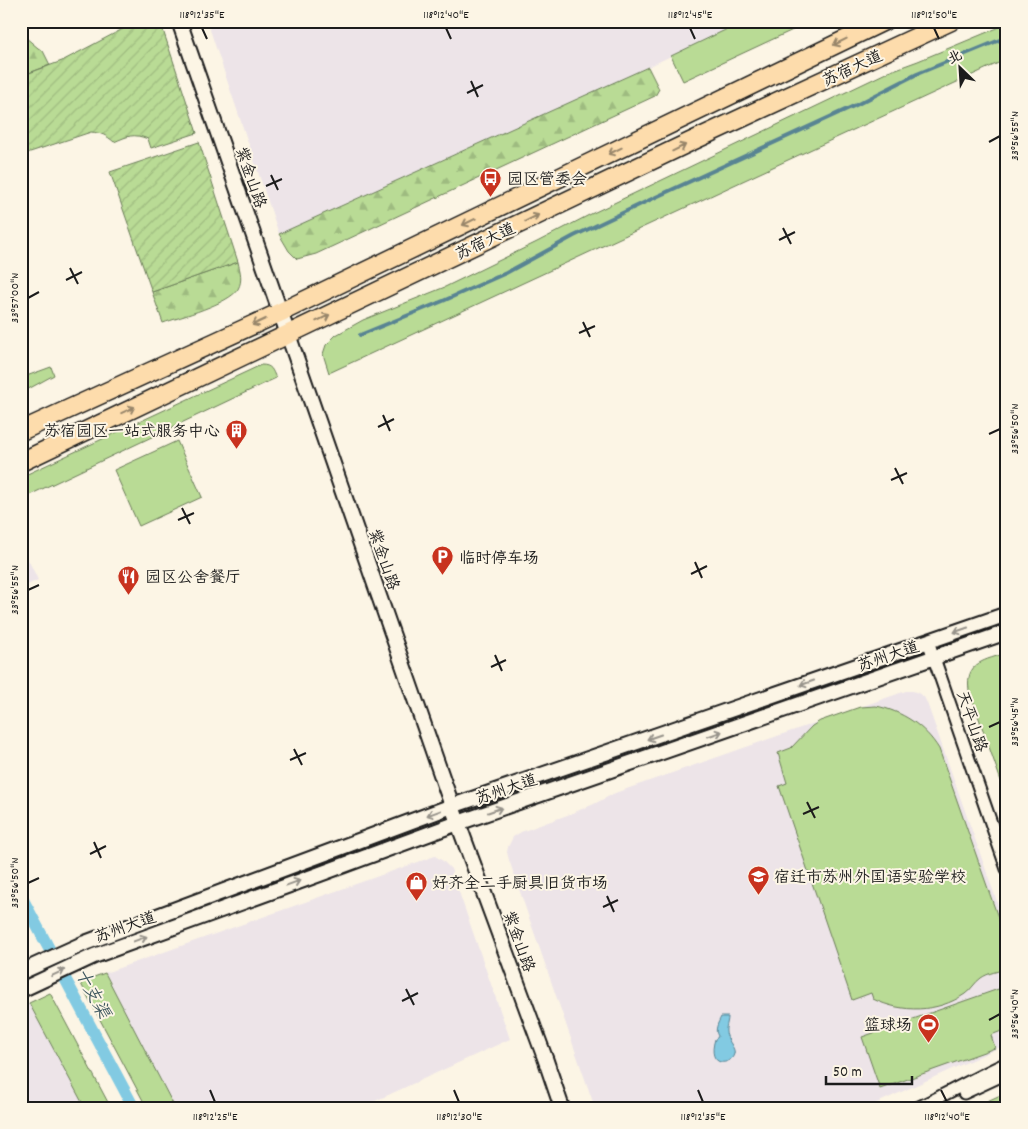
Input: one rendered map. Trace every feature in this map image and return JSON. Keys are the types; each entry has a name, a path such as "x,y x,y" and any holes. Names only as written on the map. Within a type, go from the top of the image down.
{"main road":[{"name":"苏宿大道","path":"21,431 281,312 884,21"},
{"name":"苏宿大道","path":"21,462 681,147 950,21"}],"street":[{"name":"紫金山路","path":"179,21 452,806 562,1108"},
{"name":"苏州大道","path":"21,972 85,943 452,806 1007,614"},
{"name":"苏州大道","path":"21,990 94,956 458,823 1007,632"},
{"name":"天平山路","path":"931,640 1007,848"},
{"name":"天平山路","path":"937,656 1007,869"},
{"path":"917,1108 1007,1063"},
{"path":"930,1108 1007,1073"}],"shaded area":[{"path":"207,21 744,21 648,67 279,234"},
{"path":"21,545 38,580 21,588"},
{"name":"宿迁市苏州外国语实验学校","path":"906,691 918,693 924,697 927,703 1007,930 1007,1044 866,1108 595,1108 509,860 507,852 513,837 521,832 594,804 615,793"},
{"path":"435,856 451,869 510,1039 360,1108 175,1108 105,973"},
{"path":"29,1003 85,1108 21,1108 21,1006"}],"green space":[{"path":"138,21 160,21 197,133 151,148 148,139 143,137 131,136 114,142 103,135 91,132 21,155 21,76 62,61"},
{"path":"744,21 812,21 683,81 671,56"},
{"path":"1007,24 1007,59 329,373 323,354 326,345 336,335 363,320 445,287 591,214 888,72"},
{"path":"25,37 43,51 50,65 21,76 21,38"},
{"path":"648,67 659,89 655,96 316,254 297,259 289,251 279,234"},
{"path":"199,142 238,262 152,292 110,172"},
{"path":"238,262 241,276 238,289 233,295 215,305 163,323 152,292"},
{"path":"261,365 270,367 276,378 21,499 21,477"},
{"path":"51,367 54,375 21,393 21,378"},
{"path":"177,441 202,497 139,526 114,470"},
{"path":"1007,653 1007,798 969,690 969,681 970,673 978,664 984,660"},
{"path":"876,706 886,708 912,721 927,733 939,749 1007,943 1007,969 984,976 965,994 943,1005 931,1008 907,1009 884,1004 873,999 871,993 852,1000 779,786 787,783 778,753 791,748 812,726 820,721 860,707"},
{"path":"105,973 175,1108 147,1108 80,982"},
{"name":"篮球场","path":"1007,986 1007,1029 991,1035 995,1048 880,1089 862,1037"},
{"path":"50,993 111,1108 85,1108 29,1003"},
{"path":"1007,1092 1007,1108 972,1108"}],"water":[{"path":"721,1017 728,1017 726,1033 734,1052 732,1058 724,1062 716,1060 713,1048 715,1039 718,1036 716,1029"}],"waterway":[{"path":"360,335 506,273 574,236 856,105 917,74 1007,37"},
{"name":"十支渠","path":"21,896 134,1108"}],"place":[{"name":"园区管委会","path":"491,197"},
{"name":"苏宿园区一站式服务中心","path":"236,449"},
{"name":"临时停车场","path":"443,576"},
{"name":"园区公舍餐厅","path":"129,595"},
{"name":"宿迁市苏州外国语实验学校","path":"758,895"},
{"name":"好齐全二手厨具旧货市场","path":"416,901"},
{"name":"篮球场","path":"928,1043"}]}
